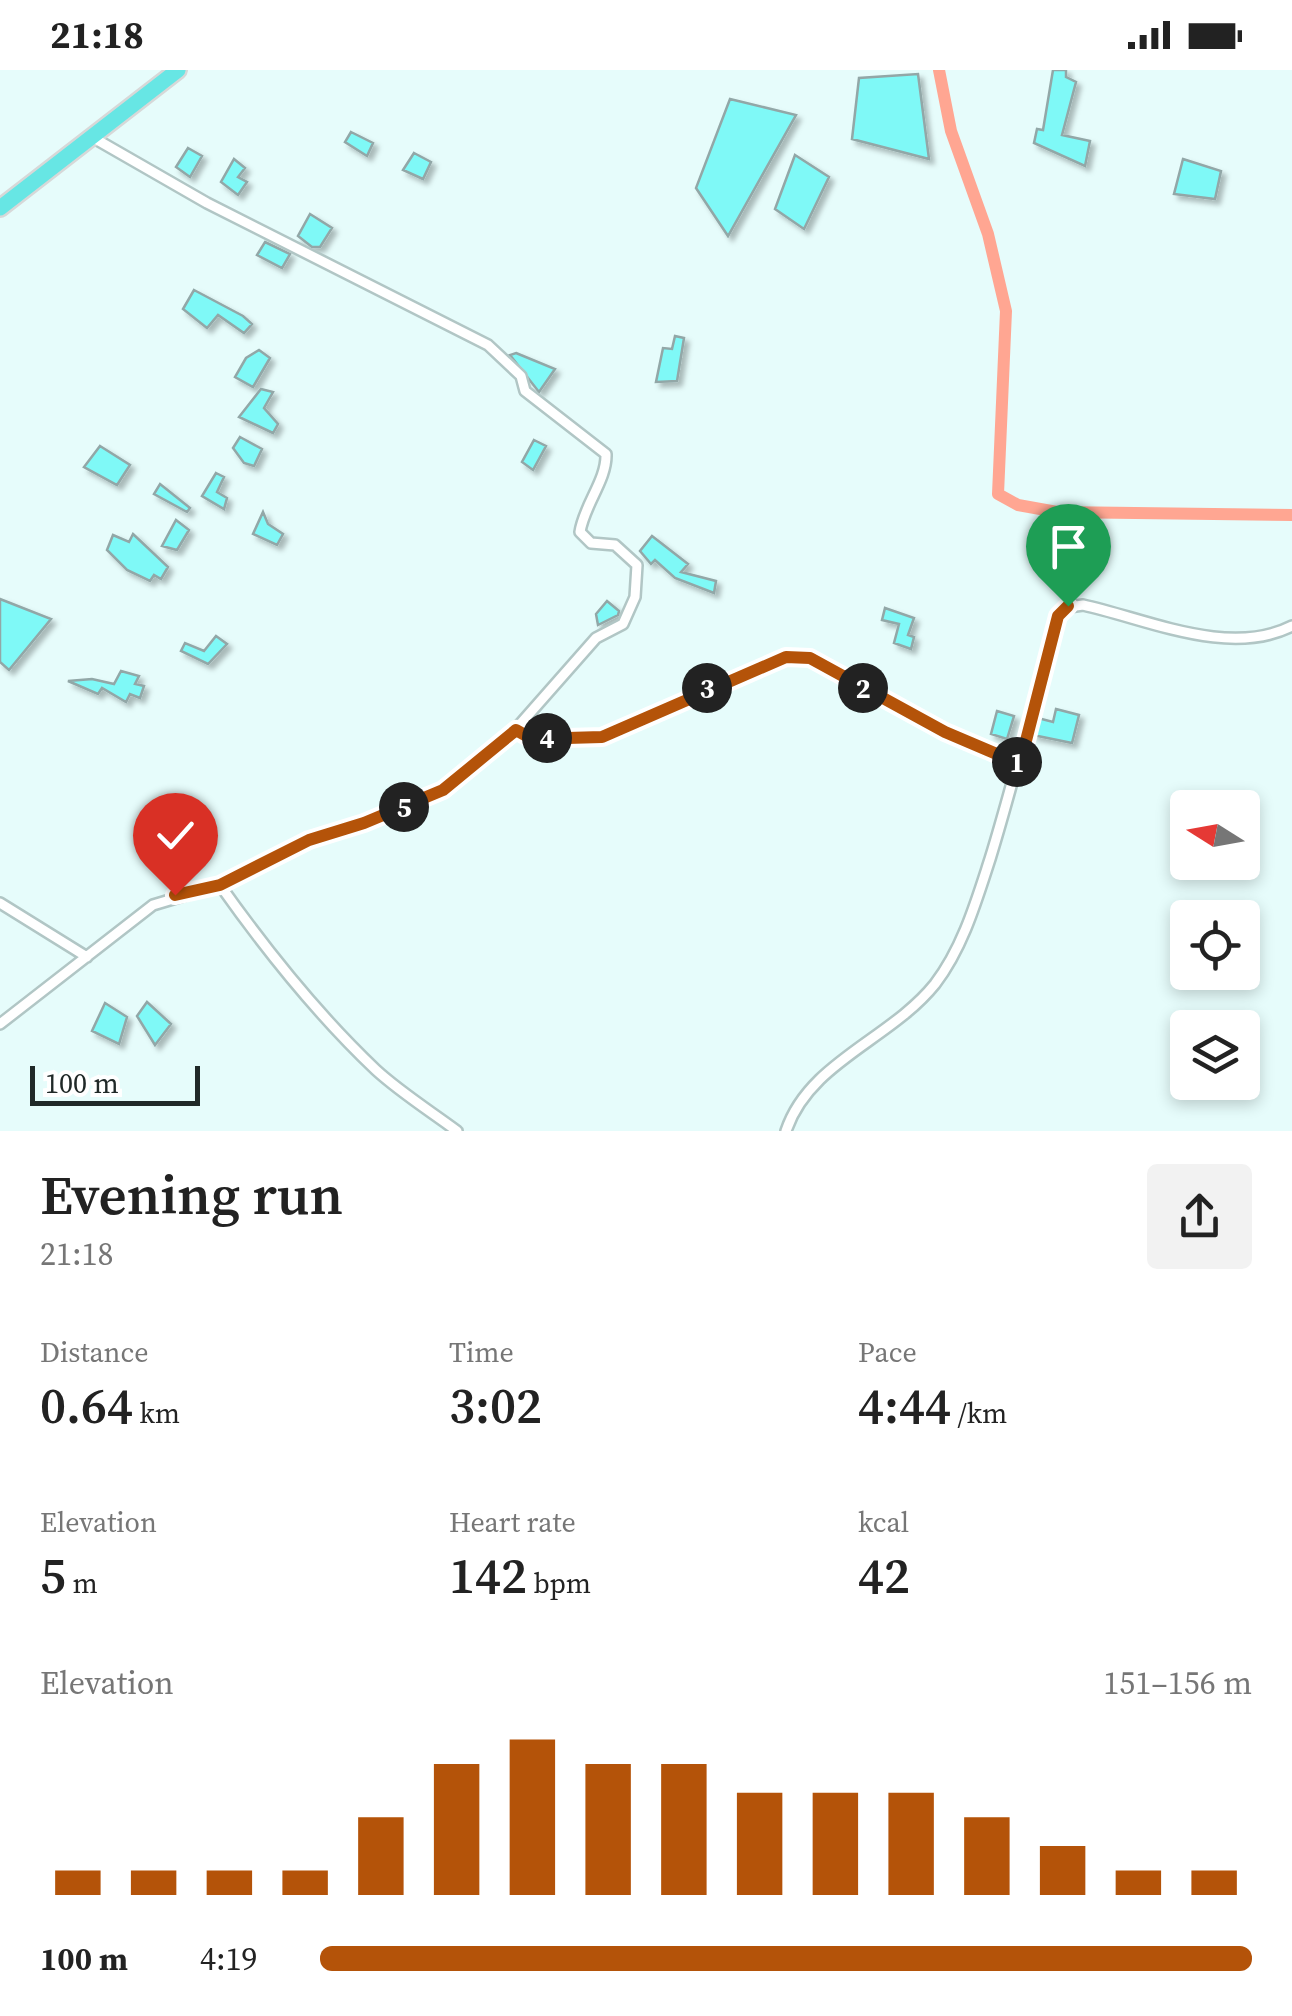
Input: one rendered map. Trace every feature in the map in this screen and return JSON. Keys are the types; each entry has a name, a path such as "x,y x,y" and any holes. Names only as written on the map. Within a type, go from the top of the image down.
{"highway":[{"path":"0,208 178,70"}],"street":[{"path":"0,1024 152,904 220,885 309,840 364,823 443,790 516,730 596,638 623,624 635,596 636,565 615,545 591,543 580,532 588,504 607,466 606,454 524,391 521,376 488,345 207,203 92,137"},
{"path":"786,1131 794,1108 820,1076 893,1028 936,983 968,926 1020,764 1058,616 1068,606 1146,619 1219,640 1277,633 1292,626"},
{"path":"516,730 532,739 602,737 768,662 786,657 810,658 945,732 1020,764"},
{"path":"220,885 256,936 344,1038 379,1072 457,1131"},
{"path":"0,903 87,957"}],"building":[{"path":"1053,70 1066,70 1066,77 1076,82 1062,135 1090,141 1085,166 1034,143 1037,129 1043,130"},
{"path":"918,74 929,159 852,139 859,78"},
{"path":"730,99 796,115 728,236 696,188"},
{"path":"351,132 373,143 367,156 345,142"},
{"path":"188,148 202,156 190,177 176,167"},
{"path":"414,153 431,162 423,179 403,170"},
{"path":"795,155 829,177 804,229 775,209"},
{"path":"234,159 245,168 238,177 247,182 238,195 221,182"},
{"path":"1183,159 1221,171 1215,199 1174,194"},
{"path":"310,214 332,228 320,247 312,247 298,236"},
{"path":"265,242 290,254 282,268 257,255"},
{"path":"194,290 252,324 244,333 218,315 207,328 183,309"},
{"path":"675,336 684,338 677,381 656,382 663,348 672,349"},
{"path":"259,350 270,358 253,387 235,377 246,358"},
{"path":"516,353 555,369 539,392 510,355"},
{"path":"261,389 273,392 264,408 278,424 273,433 239,417"},
{"path":"240,437 262,449 254,466 244,463 233,448"},
{"path":"534,440 546,446 533,470 522,462"},
{"path":"100,446 130,465 117,485 84,467"},
{"path":"216,473 224,477 217,492 227,498 224,509 202,496"},
{"path":"160,484 190,508 187,512 154,494"},
{"path":"263,512 268,524 283,534 277,545 253,534"},
{"path":"176,520 189,530 177,550 162,546"},
{"path":"133,534 168,567 161,579 154,575 150,581 127,570 107,550 113,535 129,542"},
{"path":"652,536 688,564 681,572 716,581 714,593 675,578 655,560 651,564 640,551"},
{"path":"0,599 51,619 9,670 0,662"},
{"path":"607,601 619,611 618,615 598,625 596,614"},
{"path":"885,608 914,618 908,635 914,637 911,649 894,643 899,624 882,620"},
{"path":"216,636 227,644 208,664 181,651 185,643 204,651"},
{"path":"121,671 139,676 135,684 144,686 140,698 130,694 126,702 102,688 98,694 68,681 92,679 114,684"},
{"path":"1056,709 1079,715 1072,743 1033,735 1038,718 1053,722"},
{"path":"997,711 1014,716 1007,739 991,734"},
{"path":"147,1002 171,1024 155,1045 137,1016"},
{"path":"105,1003 127,1017 119,1044 92,1031"}],"waterway":[{"path":"939,70 951,131 988,234 1006,311 998,494 1018,505 1057,512 1292,515"}],"route":[{"path":"175,895 220,885 309,840 364,823 443,790 516,730 532,739 602,737 682,698 786,657 810,658 945,732 1020,764 1044,662 1058,616 1068,606"}]}
